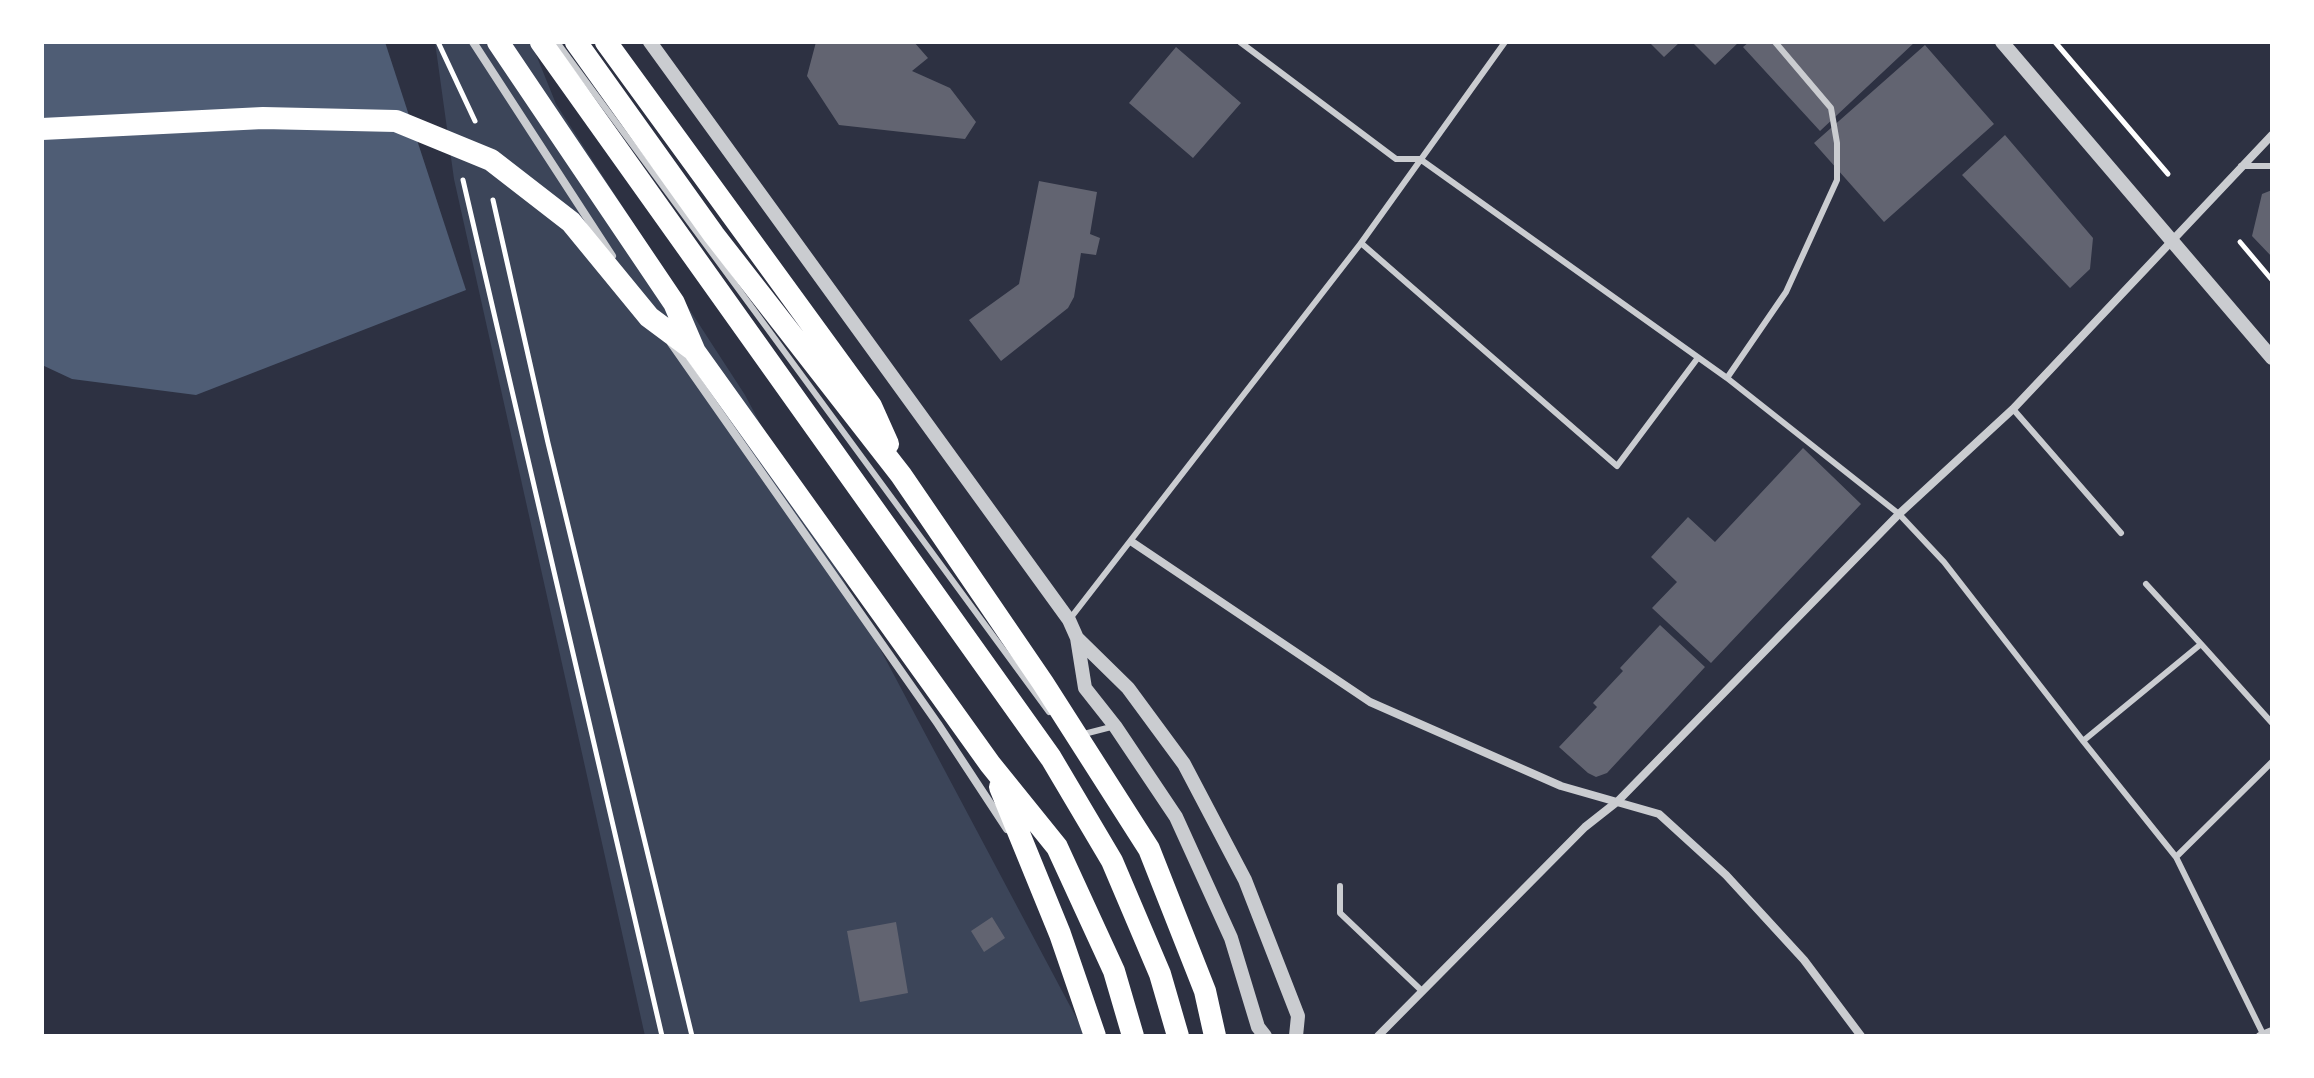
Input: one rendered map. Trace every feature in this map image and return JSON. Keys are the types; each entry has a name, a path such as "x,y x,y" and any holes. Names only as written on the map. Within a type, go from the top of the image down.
{"highway":[{"path":"501,42 674,303 695,352 990,764 1057,847 1114,971 1131,1036"},
{"path":"541,42 1051,758 1112,861 1160,974 1178,1036"},
{"path":"576,42 714,235 901,475 1043,683 1149,849 1205,991 1215,1036"},
{"path":"606,42 871,406 901,475"},
{"path":"42,129 263,118 396,121 491,160 560,213 571,222 649,317 695,352"},
{"path":"990,764 1060,934 1095,1036"}],"street":[{"path":"473,42 647,310 938,724 1035,870 1086,976"},
{"path":"501,42 589,165 667,293 959,712 1060,864 1110,971 1131,1036"},
{"path":"650,42 1069,620 1077,638 1085,688 1115,726 1176,817 1231,938 1258,1027 1265,1036"},
{"path":"2002,42 2272,358"},
{"path":"1378,1036 1585,827 1618,801 1899,514 2013,409 2272,135"},
{"path":"1132,542 1370,702 1561,786 1659,814 1726,875 1804,960 1861,1036"},
{"path":"1077,638 1128,688 1184,764 1245,880 1298,1016 1296,1036"},
{"path":"1090,991 1102,1036"}],"lane":[{"path":"557,42 1051,715"},
{"path":"1240,42 1396,159 1420,159 1727,378 1899,514 1944,562 2176,857 2265,1034"},
{"path":"1069,620 1361,243 1505,42"},
{"path":"1727,378 1786,292 1837,180 1837,143 1831,108 1775,42"},
{"path":"2241,166 2272,166"},
{"path":"1361,243 1617,466 1697,359"},
{"path":"2013,409 2121,533"},
{"path":"2146,584 2272,723"},
{"path":"2083,741 2201,644"},
{"path":"1059,726 1080,735 1115,726"},
{"path":"2176,857 2272,762"},
{"path":"1340,886 1340,913 1422,991"}],"path":[{"path":"438,42 475,120 475,134"},
{"path":"2055,42 2168,174"},
{"path":"465,172 462,185 662,1036"},
{"path":"492,197 548,443 692,1036"},
{"path":"2240,242 2272,280"}],"shaded area":[{"path":"42,42 385,42 466,290 196,395 72,379 42,365"},
{"path":"435,42 531,42 556,104 745,395 1086,1036 645,1036 454,179"}],"building":[{"path":"816,42 914,42 928,58 912,71 950,88 976,122 965,139 839,125 807,76"},
{"path":"1649,42 1680,42 1664,57"},
{"path":"1692,42 1739,42 1715,65"},
{"path":"1749,42 1915,42 1820,131 1743,47"},
{"path":"1925,45 1994,124 1884,222 1814,143"},
{"path":"1176,47 1241,103 1193,158 1129,103"},
{"path":"2005,135 2093,238 2090,269 2070,288 1962,175"},
{"path":"1039,181 1097,192 1090,234 1100,238 1096,255 1081,253 1074,297 1068,308 1001,361 969,320 1019,284"},
{"path":"2272,190 2272,257 2252,236 2262,194"},
{"path":"1803,448 1861,504 1711,663 1652,608 1677,582 1651,557 1688,517 1715,542"},
{"path":"1660,625 1705,667 1607,773 1596,777 1559,747 1597,707 1593,703"},
{"path":"992,917 1005,938 984,952 971,931"},
{"path":"896,922 908,993 860,1002 847,931"}]}
